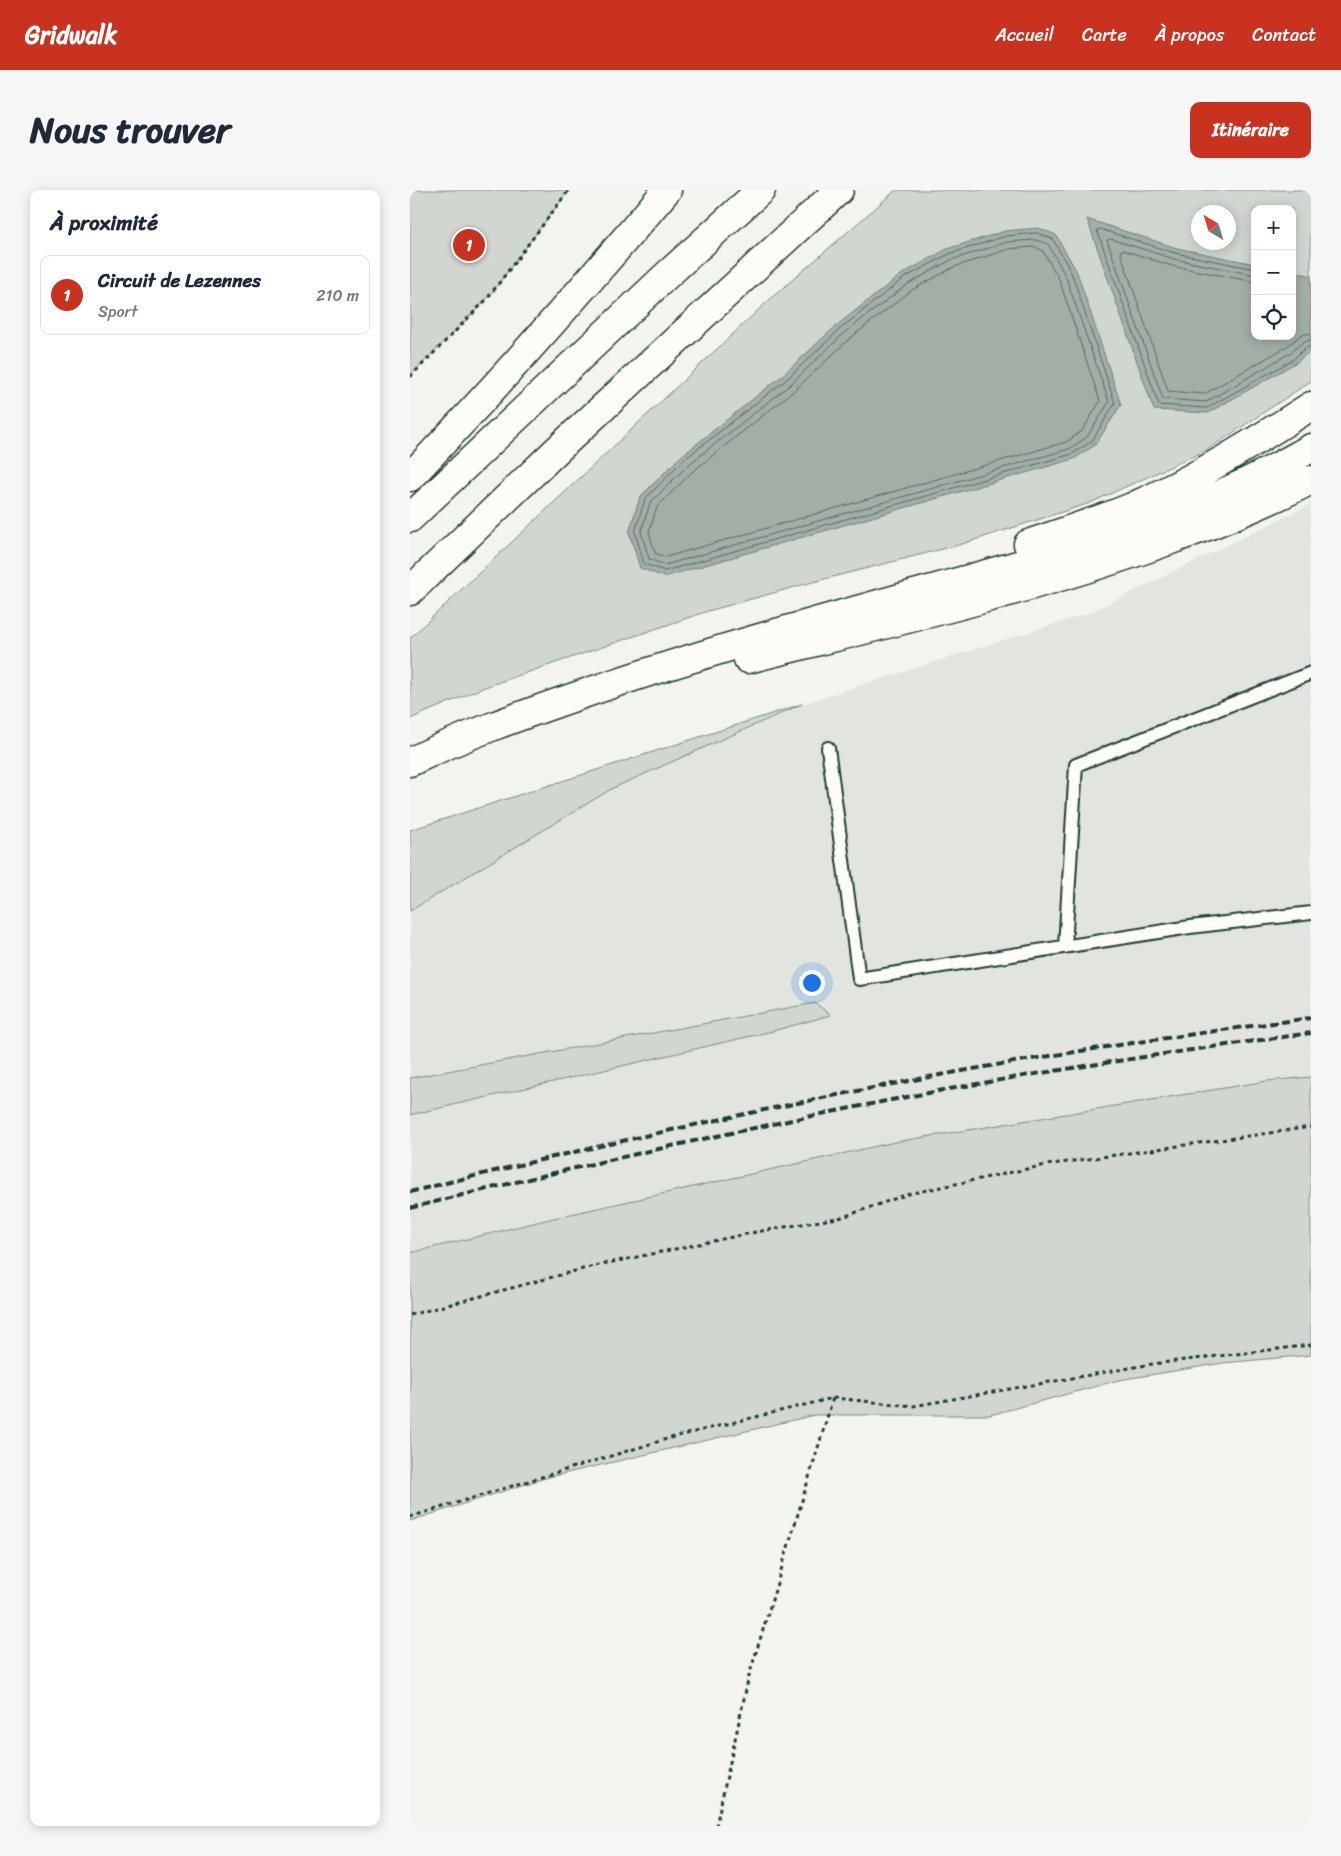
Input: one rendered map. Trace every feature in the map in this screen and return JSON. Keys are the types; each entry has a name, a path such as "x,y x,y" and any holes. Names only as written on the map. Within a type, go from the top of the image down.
{"highway":[{"path":"410,477 567,307 667,190"},
{"path":"410,518 667,275 761,190"},
{"path":"410,590 557,450 839,190"},
{"path":"410,762 623,669 740,625 793,608 954,567 1013,549 1130,508 1222,462 1311,406"},
{"path":"500,723 719,649 1042,559 1114,535 1206,501 1278,467 1311,448"},
{"path":"500,723 995,596 1106,564 1228,518 1311,480"}],"lane":[{"path":"1065,947 1076,765 1311,673"},
{"path":"828,748 859,979 1190,927 1311,913"}],"path":[{"path":"410,377 487,299 569,190"},
{"path":"410,369 415,371"},
{"path":"410,1315 594,1266 756,1232 843,1217 908,1194 1046,1165 1311,1127"},
{"path":"410,1517 670,1438 834,1398 913,1406 1152,1364 1311,1345"},
{"path":"716,1826 749,1676 834,1398"}],"shaded area":[{"path":"410,190 569,190 487,299 410,376"},
{"path":"896,190 1311,190 1311,381 1207,450 1090,503 962,544 708,611 485,687 410,719 410,638 768,301"},
{"path":"1311,504 1311,1077 1266,1081 562,1216 410,1253 410,1115 773,1031 830,1014 815,1003 410,1078 410,911 613,788 802,704 1089,613"},
{"path":"802,704 613,788 410,911 410,830"},
{"path":"815,1003 831,1015 773,1031 410,1115 410,1078"},
{"path":"1311,1077 1311,1355 1223,1363 1119,1380 990,1415 815,1415 545,1478 410,1521 410,1253 562,1216 895,1142 1267,1081"}],"water":[{"path":"1087,219 1177,248 1251,263 1251,340 1296,340 1296,273 1311,277 1311,350 1297,362 1208,413 1154,410"},
{"path":"1038,228 1056,235 1077,272 1121,405 1095,445 1074,459 664,577 640,568 629,532 640,497 679,458 783,375 837,325 902,274 947,249 1005,231"}],"railway":[{"path":"410,1192 666,1131 924,1078 1117,1045 1311,1018"},
{"path":"410,1208 668,1147 976,1084 1071,1068 1311,1033"}],"place":[{"name":"Circuit de Lezennes","path":"469,245"}]}
